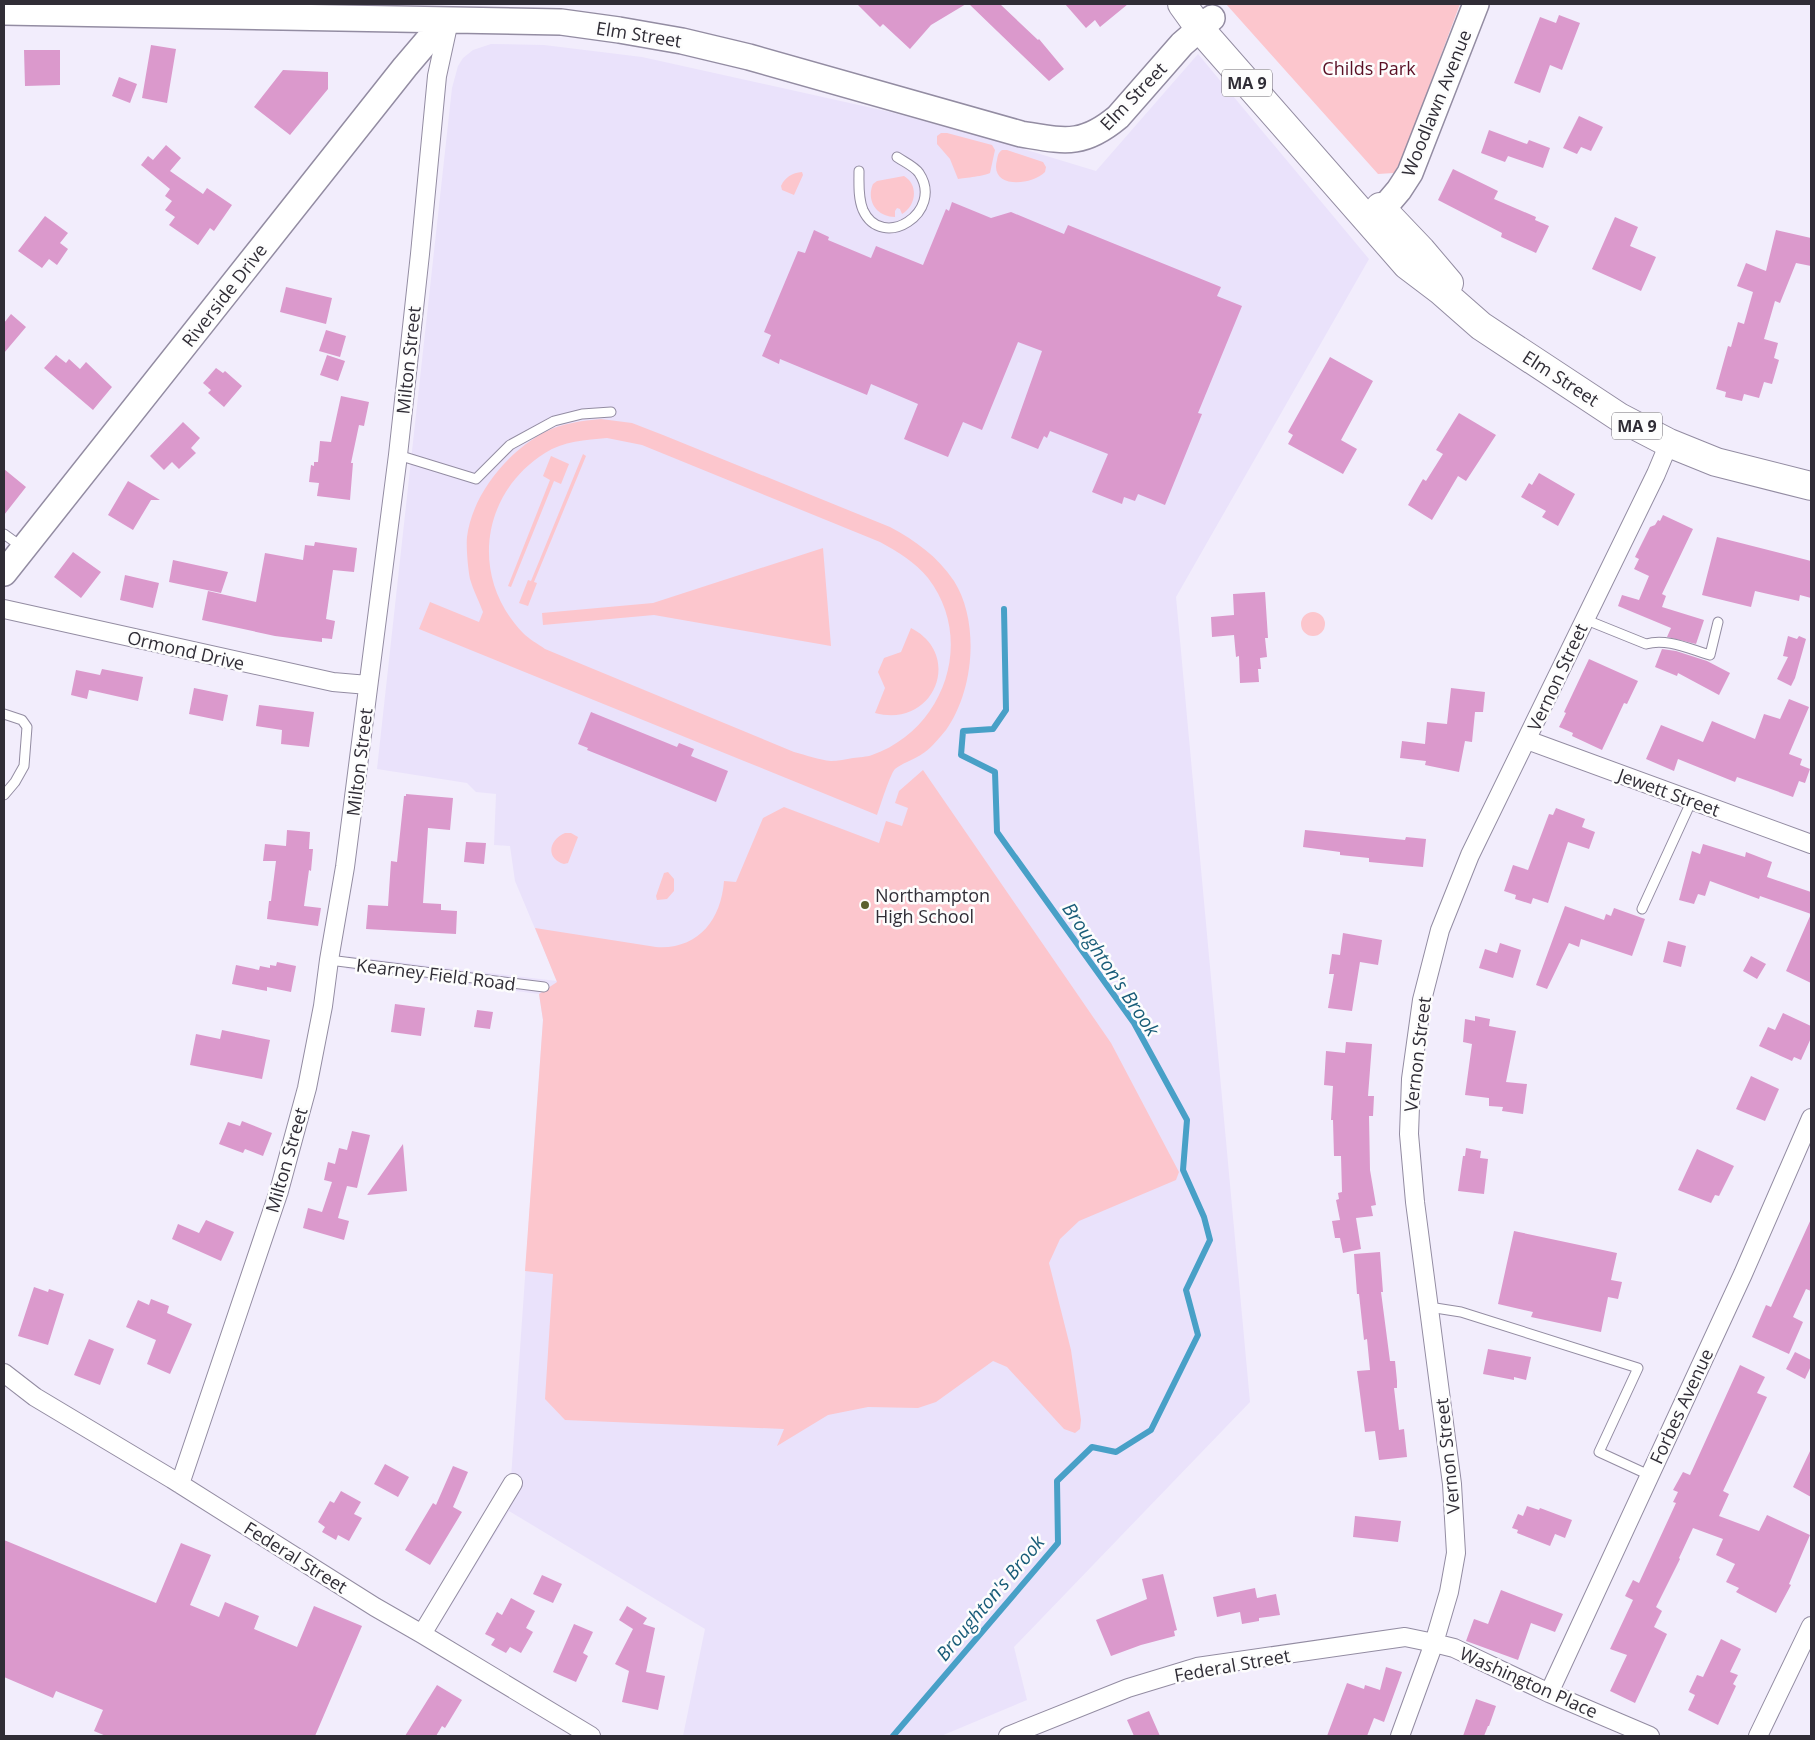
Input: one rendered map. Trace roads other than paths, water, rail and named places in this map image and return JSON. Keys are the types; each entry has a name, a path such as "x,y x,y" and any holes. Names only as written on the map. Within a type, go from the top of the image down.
{"highway":[{"name":"MA 9","path":"1182,4 1204,17 1304,129 1377,217"},
{"name":"Elm Street","path":"1377,217 1407,265 1440,290 1481,326 1620,417 1669,443 1716,462 1811,486"}],"main road":[{"name":"Woodlawn Avenue","path":"1377,217 1410,173 1476,4"},
{"name":"Elm Street","path":"4,12 54,8 449,21 561,22 682,41 1021,134 1062,140 1085,138 1108,126 1118,117 1204,17"},
{"name":"Riverside Drive","path":"4,573 14,541 405,67 428,40 449,21"}],"street":[{"name":"Milton Street","path":"180,1484 279,1191 307,1088 323,1006 345,867 398,455 437,76 449,21"},
{"name":"Vernon Street","path":"1400,1736 1434,1643 1450,1592 1456,1553 1452,1484 1415,1202 1409,1134 1410,1079 1422,1000 1440,930 1470,855 1656,474 1669,443"},
{"name":"Ormond Drive","path":"4,609 332,682 368,685"},
{"name":"Jewett Street","path":"1527,740 1811,844"},
{"name":"Forbes Avenue","path":"1549,1693 1742,1274 1811,1118"},
{"name":"Federal Street","path":"4,1373 36,1397 180,1484 375,1607 590,1736"},
{"path":"422,1634 513,1483"},
{"path":"1758,1736 1811,1626"},
{"name":"Federal Street","path":"1008,1736 1128,1688 1197,1667 1405,1638 1434,1643"},
{"name":"Washington Place","path":"1434,1643 1454,1648 1549,1693 1650,1736"}],"lane":[{"path":"859,171 860,203 868,218 884,227 890,228 903,225 917,215 925,192 919,174 897,157"},
{"path":"398,455 476,479 510,445 554,421 582,414 610,412"},
{"path":"1584,619 1646,644 1664,642 1710,655 1718,622"},
{"path":"4,714 22,720 27,727 24,766 15,782 4,795"},
{"path":"1642,909 1692,800"},
{"name":"Kearney Field Road","path":"329,960 544,987"},
{"path":"1429,1307 1461,1312 1638,1368 1599,1452 1649,1475"}],"waterway":[{"name":"Broughton's Brook","path":"893,1736 1058,1543 1057,1481 1092,1447 1116,1452 1151,1430 1198,1335 1186,1290 1210,1240 1204,1217 1183,1170 1187,1120 1134,1023 997,832 995,772 961,755 963,731 993,729 1006,710 1004,609"}],"place":[{"name":"Northampton High School","path":"865,905"}],"park label":[{"name":"Childs Park","path":"1369,68"}]}
